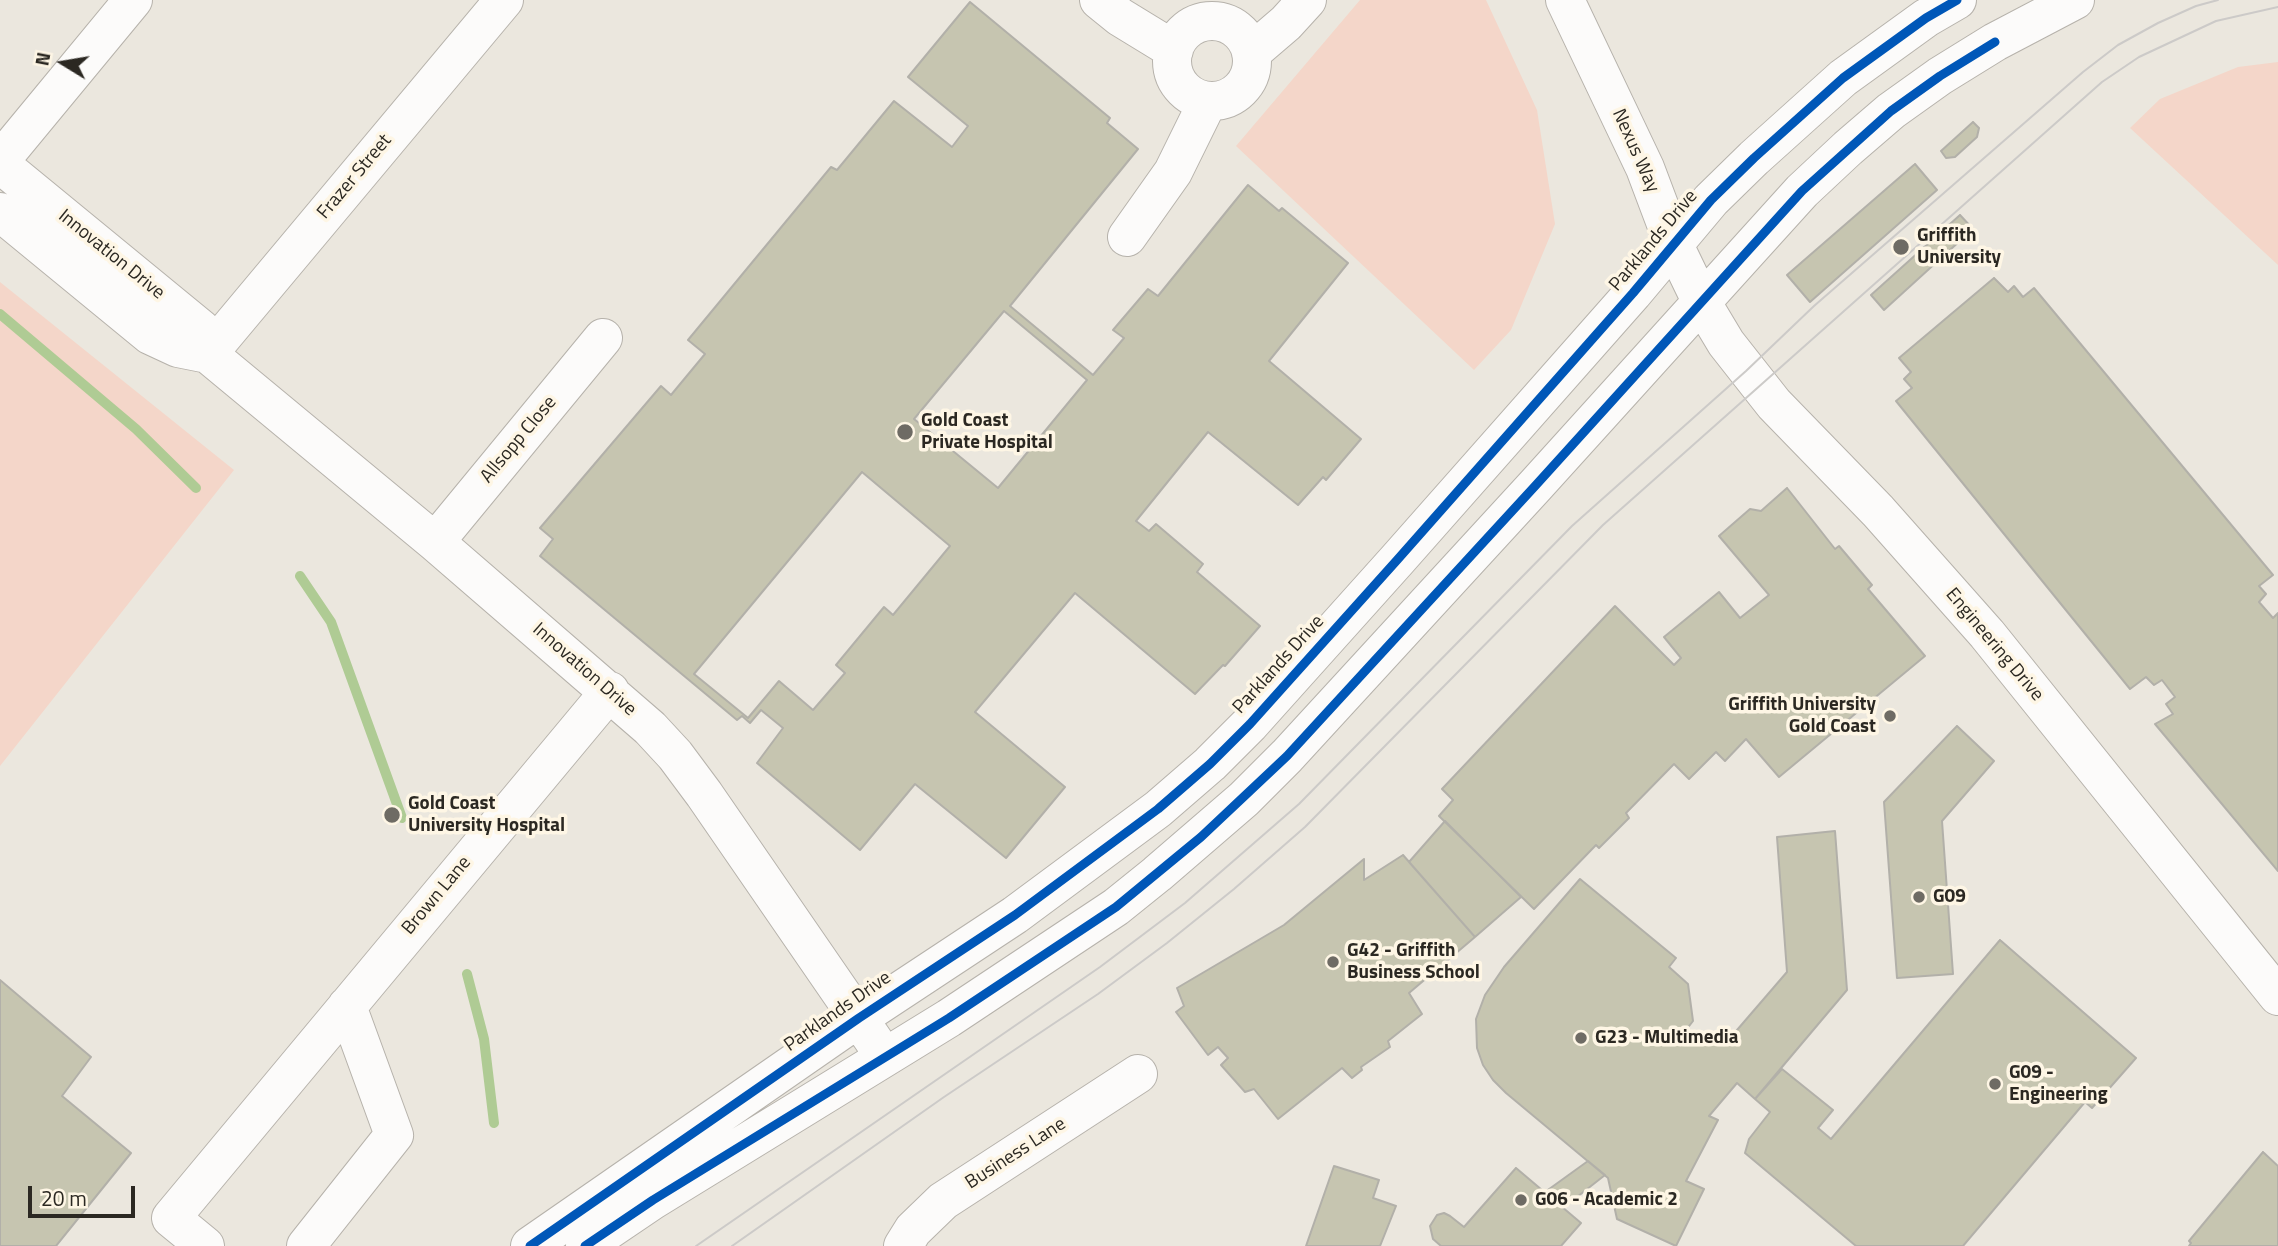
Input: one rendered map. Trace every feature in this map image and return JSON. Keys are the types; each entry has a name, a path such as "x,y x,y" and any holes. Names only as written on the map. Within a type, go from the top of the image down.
{"street":[{"path":"0,162 133,0"},
{"name":"Frazer Street","path":"208,354 503,0"},
{"path":"1099,0 1120,17 1174,50"},
{"path":"1251,53 1286,23 1307,0"},
{"name":"Nexus Way","path":"1565,0 1645,168 1674,245 1702,303"},
{"name":"Parklands Drive","path":"530,1246 859,1018 1015,915 1158,809 1210,764 1250,724 1398,559 1711,200 1843,78 1926,18 1957,0"},
{"path":"585,1246 653,1200 949,1018 1116,907 1201,838 1244,799 1323,717 1802,191 1891,111 1940,76 1995,42 2075,0"},
{"path":"1218,21 1239,31 1251,53 1252,67 1247,80 1235,95 1222,100 1197,99 1185,91 1177,80 1173,67 1174,50 1180,37 1191,27 1218,21"},
{"path":"1127,237 1173,173 1208,101"},
{"name":"Innovation Drive","path":"0,162 201,330 208,354"},
{"name":"Innovation Drive","path":"0,212 150,335 178,348 208,354 435,541 650,728 682,765 885,1057"},
{"name":"Engineering Drive","path":"1702,303 1746,371 1774,404 1878,511 1987,634 2278,996"},
{"name":"Allsopp Close","path":"435,541 603,338"},
{"name":"Brown Lane","path":"205,1246 171,1218 610,691"},
{"path":"306,1246 394,1135 347,1006"},
{"name":"Business Lane","path":"903,1246 913,1230 943,1201 1138,1074"},
{"path":"617,1246 653,1200"}],"shaded area":[{"path":"1360,0 1486,0 1537,110 1555,224 1511,330 1474,370 1236,146"},
{"path":"2278,62 2278,265 2130,128 2160,99 2238,67"},
{"path":"0,282 234,470 0,766"}],"building":[{"path":"970,2 1110,118 1107,123 1138,149 1010,306 1093,375 1124,338 1113,330 1148,289 1158,296 1248,185 1279,211 1282,208 1348,263 1269,361 1361,439 1326,480 1323,477 1298,505 1208,432 1136,521 1149,531 1156,524 1203,564 1197,572 1260,626 1225,666 1195,694 1075,593 975,712 1065,787 1006,858 915,784 860,850 757,763 783,728 761,710 750,723 742,716 737,720 540,556 553,539 540,528 661,386 671,395 705,354 688,340 831,167 837,170 894,101 952,147 968,126 908,77","holes":["1004,311 1087,380 998,488 914,419","862,472 950,546 893,615 884,607 836,665 845,673 813,710 779,681 748,718 694,674"]},
{"path":"1973,122 1979,128 1977,137 1955,157 1946,158 1941,151"},
{"path":"1915,164 1937,190 1810,302 1787,275"},
{"path":"1960,215 1973,229 1884,310 1871,295"},
{"path":"1994,278 2008,292 2014,286 2023,297 2034,288 2273,575 2259,586 2266,594 2259,602 2273,618 2278,613 2278,871 2155,724 2173,714 2166,704 2175,697 2162,680 2154,685 2146,677 2130,689 1896,401 1912,388 1904,379 1911,372 1899,358"},
{"path":"1787,488 1835,549 1839,546 1872,585 1868,589 1925,656 1779,777 1746,739 1725,761 1716,752 1689,779 1674,764 1626,813 1629,818 1599,848 1596,845 1534,909 1439,816 1453,800 1442,789 1615,606 1674,665 1681,658 1664,637 1719,592 1740,618 1769,595 1719,536 1750,509 1761,511"},
{"name":"G09","path":"1957,726 1994,761 1942,821 1953,974 1897,978 1884,802"},
{"path":"1445,821 1521,897 1475,937 1409,862"},
{"name":"G23 - Multimedia","path":"1835,831 1847,990 1755,1099 1737,1083 1709,1116 1718,1120 1686,1181 1704,1189 1676,1246 1617,1219 1608,1178 1506,1093 1483,1065 1477,1048 1476,1019 1485,995 1504,967 1580,879 1676,958 1669,967 1688,984 1693,1021 1683,1034 1690,1041 1731,1037 1787,972 1777,837"},
{"name":"G42 - Griffith Business School","path":"1403,855 1475,937 1409,993 1422,1014 1388,1041 1390,1047 1361,1067 1362,1070 1352,1078 1342,1068 1278,1119 1254,1089 1245,1092 1221,1065 1228,1058 1218,1047 1208,1055 1176,1012 1184,1006 1177,988 1284,925 1364,859 1364,880"},
{"name":"G09 - Engineering","path":"2000,940 2136,1058 2092,1108 2085,1102 1963,1246 1856,1246 1745,1153 1749,1139 1770,1112 1755,1099 1782,1069 1833,1110 1818,1128 1831,1139"},
{"path":"0,980 91,1057 62,1096 131,1153 56,1246 0,1246"},
{"path":"2263,1152 2278,1166 2278,1246 2189,1246 2189,1241"},
{"path":"1588,1161 1605,1175 1563,1208 1545,1192"},
{"path":"1334,1166 1379,1180 1373,1198 1396,1206 1380,1246 1306,1246"},
{"name":"G06 - Academic 2","path":"1516,1168 1581,1223 1561,1246 1441,1246 1433,1239 1430,1226 1437,1215 1444,1213 1464,1227"}],"waterway":[{"path":"0,314 136,429 196,488"},
{"path":"300,576 331,622 402,818"},
{"path":"467,974 484,1039 494,1123"}],"tram line":[{"path":"696,1246 1100,967 1185,903 1299,804 1572,526 1746,371 1814,306 2083,72 2118,45 2158,23 2196,6 2218,0"},
{"path":"732,1246 944,1097 1098,994 1234,889 1305,827 1603,525 2102,82 2139,57 2216,21 2278,7"}],"cycle path":[{"path":"530,1246 859,1018 1015,915 1158,809 1210,764 1250,724 1398,559 1633,293 1711,200 1843,78 1926,18 1957,0"},
{"path":"585,1246 653,1200 949,1018 1116,907 1201,837 1287,756 1802,191 1891,111 1995,42"}],"place":[{"name":"Griffith University","path":"1901,247"},
{"name":"Gold Coast Private Hospital","path":"905,432"},
{"name":"Griffith University Gold Coast","path":"1890,716"},
{"name":"Gold Coast University Hospital","path":"392,815"},
{"name":"G09","path":"1919,897"},
{"name":"G42 - Griffith Business School","path":"1333,962"},
{"name":"G23 - Multimedia","path":"1581,1038"},
{"name":"G09 - Engineering","path":"1995,1084"},
{"name":"G06 - Academic 2","path":"1521,1200"}]}
